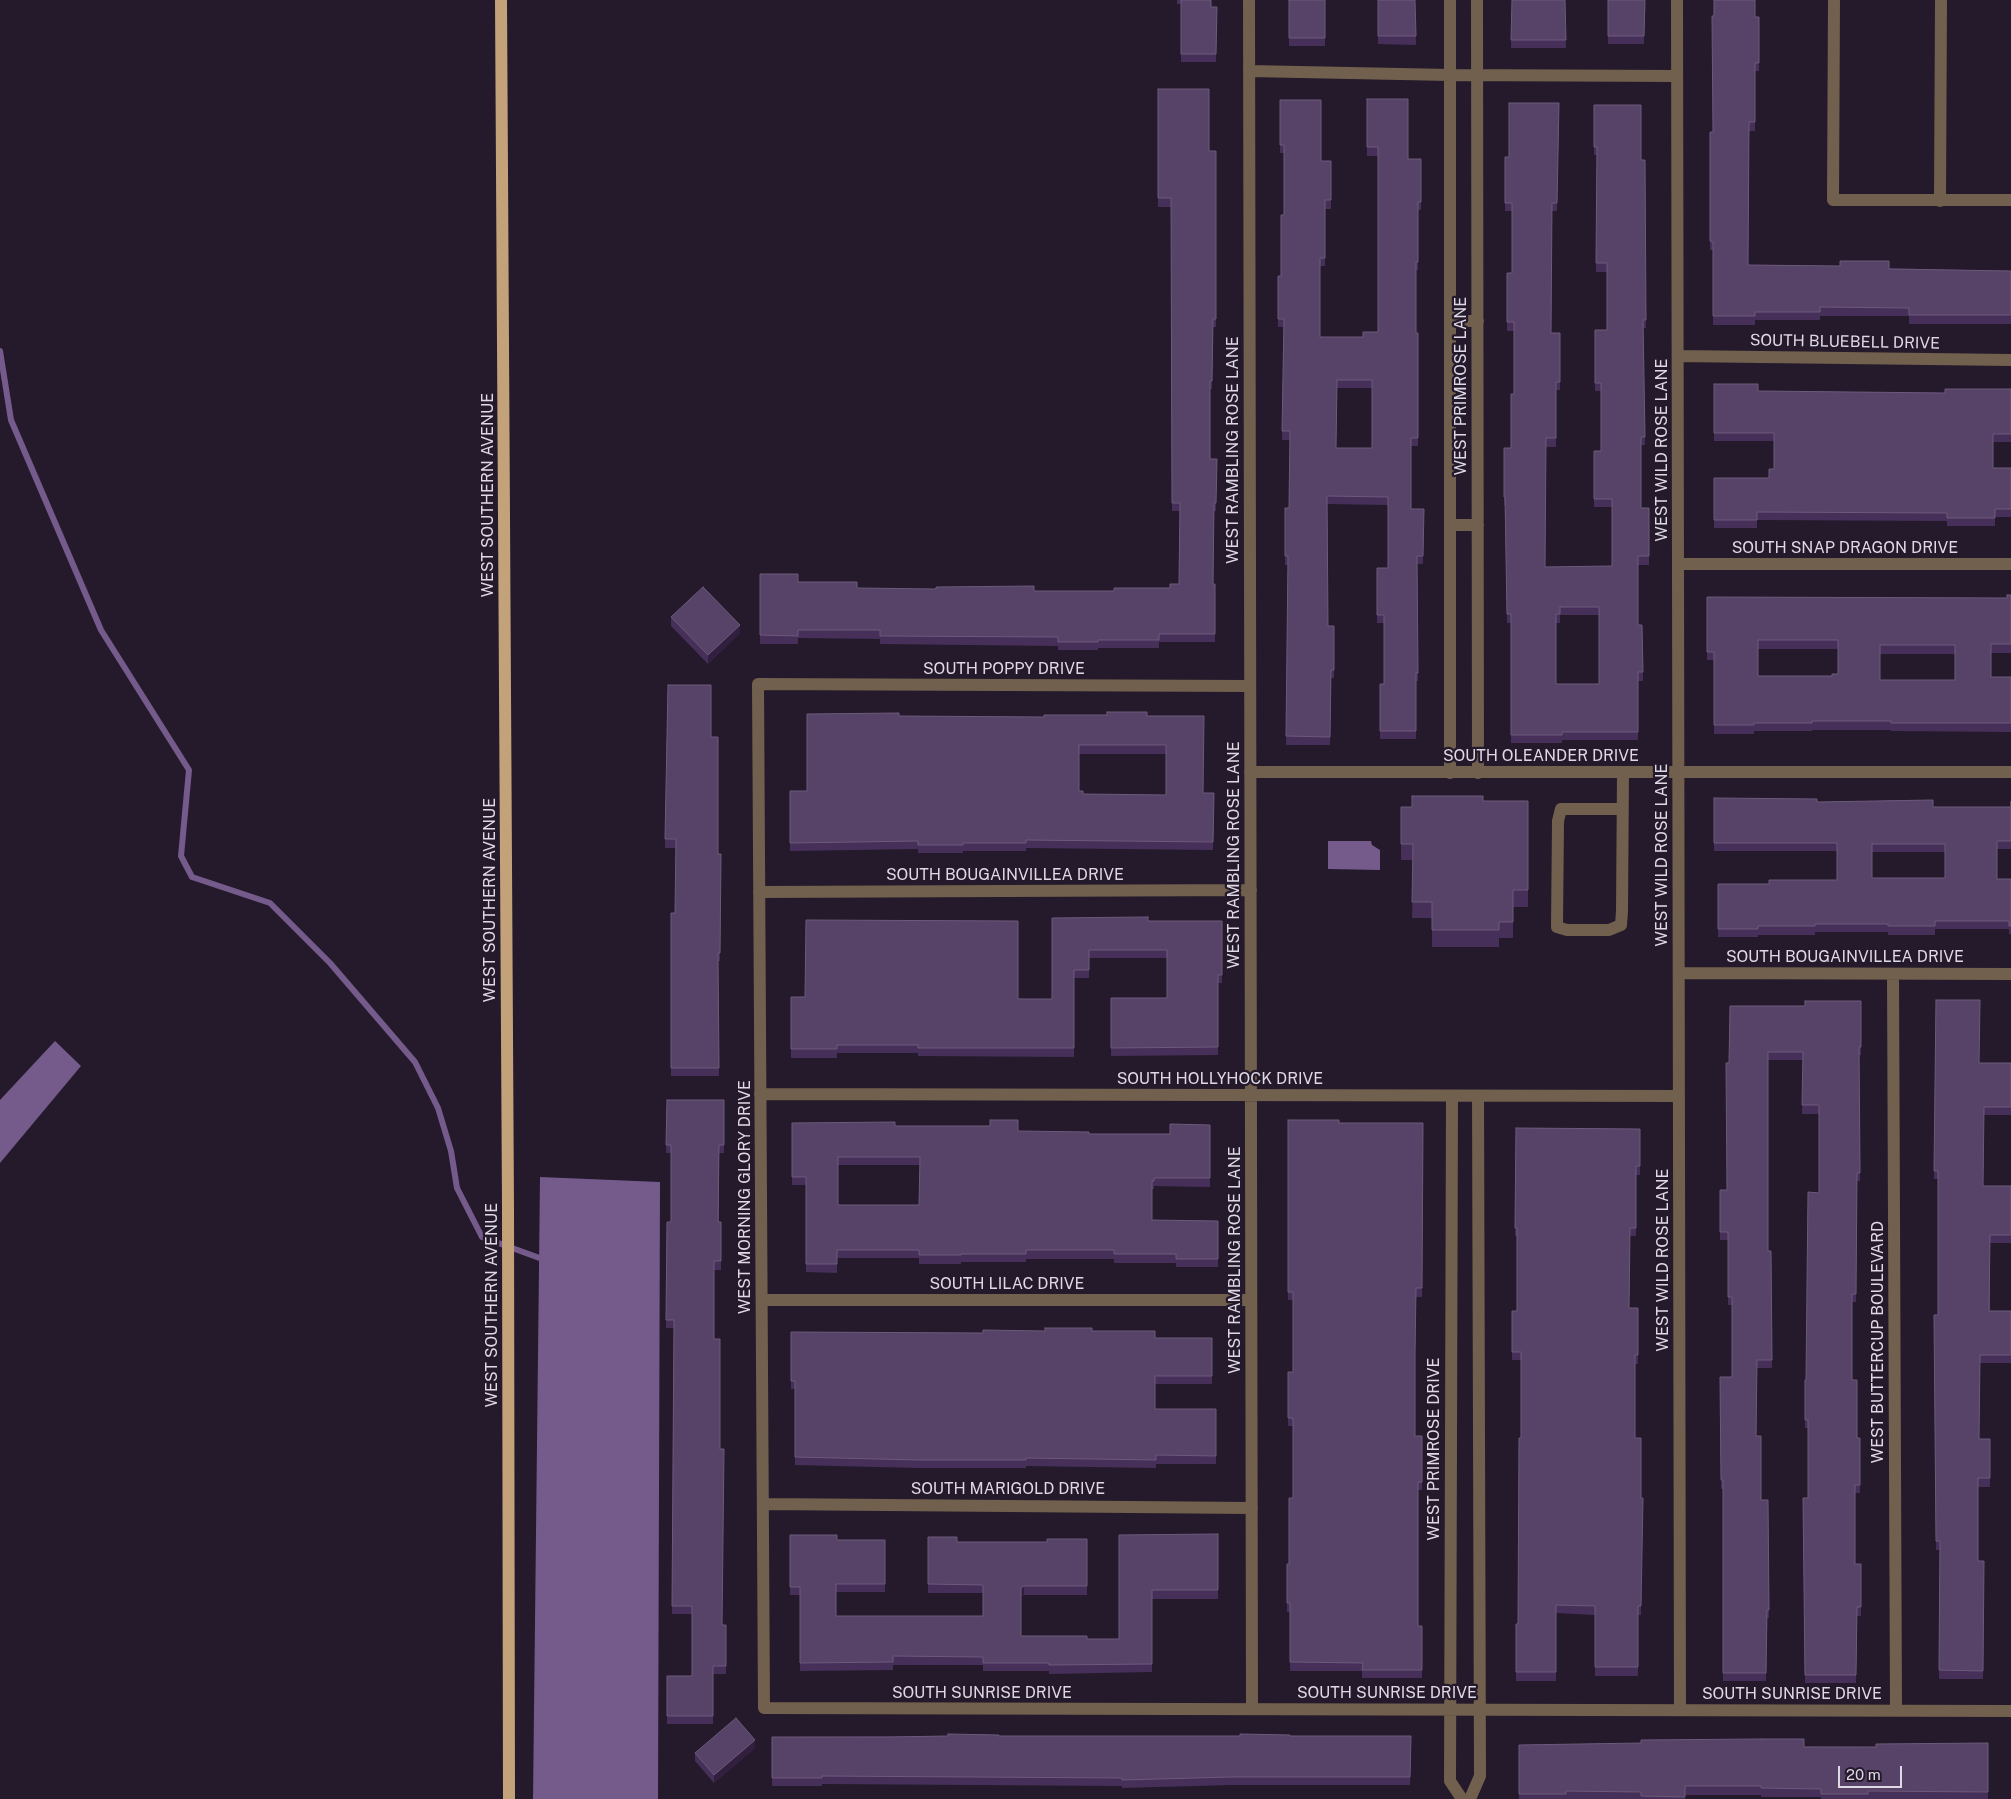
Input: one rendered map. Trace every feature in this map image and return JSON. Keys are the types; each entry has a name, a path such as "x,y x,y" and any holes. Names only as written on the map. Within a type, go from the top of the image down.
{"main road":[{"name":"WEST SOUTHERN AVENUE","path":"501,0 508,1206 509,1799"}],"street":[{"name":"WEST RAMBLING ROSE LANE","path":"1249,0 1252,1709"},
{"name":"WEST PRIMROSE LANE","path":"1450,0 1450,773"},
{"name":"WEST PRIMROSE LANE","path":"1477,0 1478,773"},
{"name":"WEST WILD ROSE LANE","path":"1677,0 1680,1710"},
{"path":"1834,0 1833,200 2011,200"},
{"path":"1940,201 1941,0"},
{"path":"1249,71 1477,76 1678,76"},
{"path":"1450,321 1478,321"},
{"name":"SOUTH BLUEBELL DRIVE","path":"1678,356 2011,360"},
{"path":"1450,524 1478,525"},
{"name":"SOUTH SNAP DRAGON DRIVE","path":"1678,564 2011,564"},
{"name":"SOUTH POPPY DRIVE","path":"758,684 1250,686"},
{"name":"WEST MORNING GLORY DRIVE","path":"758,684 764,1708"},
{"name":"SOUTH OLEANDER DRIVE","path":"1250,772 2011,772"},
{"path":"1622,809 1561,809 1558,821 1557,927 1567,930 1609,930 1621,925 1623,772"},
{"name":"SOUTH BOUGAINVILLEA DRIVE","path":"759,892 1251,890"},
{"name":"SOUTH BOUGAINVILLEA DRIVE","path":"1679,973 2011,974"},
{"name":"WEST BUTTERCUP BOULEVARD","path":"1893,974 1896,1710"},
{"name":"SOUTH HOLLYHOCK DRIVE","path":"760,1094 1679,1096"},
{"name":"WEST PRIMROSE DRIVE","path":"1452,1096 1450,1781 1462,1799"},
{"path":"1470,1799 1480,1776 1478,1096"},
{"name":"SOUTH LILAC DRIVE","path":"762,1300 1251,1300"},
{"name":"SOUTH MARIGOLD DRIVE","path":"763,1504 1252,1508"},
{"name":"SOUTH SUNRISE DRIVE","path":"764,1708 2011,1711"}],"shaded area":[{"path":"1328,841 1371,841 1372,845 1380,850 1380,870 1328,869"},
{"path":"55,1041 81,1066 0,1163 0,1100"},
{"path":"540,1177 660,1182 658,1799 533,1799"}],"building":[{"path":"1181,0 1211,0 1211,7 1217,7 1216,54 1181,54"},
{"path":"1289,0 1325,0 1325,38 1289,38"},
{"path":"1378,0 1415,0 1416,36 1378,36"},
{"path":"1512,0 1565,0 1566,40 1511,40"},
{"path":"1608,0 1645,0 1644,36 1608,36"},
{"path":"1714,0 1755,0 1755,17 1759,17 1759,63 1755,63 1755,122 1749,122 1748,265 1840,266 1840,261 1889,261 1889,269 2011,271 2011,315 1909,315 1909,308 1820,307 1820,312 1755,312 1755,316 1713,316 1713,242 1710,241 1710,132 1713,132 1712,16 1714,16"},
{"path":"1158,89 1209,89 1209,151 1216,151 1216,319 1213,319 1212,381 1210,381 1210,459 1217,459 1216,503 1214,503 1213,584 1215,584 1215,634 1159,634 1159,640 1098,640 1098,642 1058,642 1058,637 880,636 880,630 798,630 798,636 760,635 760,574 798,574 798,582 857,582 857,588 936,589 936,587 1034,586 1034,591 1114,591 1114,588 1170,588 1170,584 1179,584 1180,503 1172,503 1171,198 1158,198"},
{"path":"1367,99 1408,99 1408,159 1421,159 1421,202 1418,202 1418,262 1416,262 1418,438 1411,438 1411,509 1424,509 1423,556 1417,556 1418,673 1416,673 1416,731 1380,731 1380,684 1384,684 1384,615 1377,615 1377,568 1388,568 1388,497 1327,496 1328,626 1334,626 1334,670 1331,670 1330,737 1286,736 1288,556 1285,556 1285,508 1289,508 1290,431 1282,431 1284,319 1278,319 1278,276 1281,276 1281,215 1284,215 1284,145 1280,145 1280,100 1321,100 1321,161 1331,161 1331,200 1325,200 1325,258 1320,258 1320,337 1363,337 1363,332 1378,332 1378,147 1367,147","holes":["1337,380 1372,380 1372,448 1336,448"]},
{"path":"1509,103 1559,103 1557,203 1552,203 1551,333 1560,333 1560,382 1556,382 1556,438 1546,438 1545,567 1612,566 1612,499 1594,499 1594,451 1601,451 1601,383 1595,383 1595,330 1607,330 1607,263 1596,263 1597,147 1594,147 1594,105 1641,105 1641,160 1645,160 1646,320 1643,320 1645,437 1641,437 1641,508 1649,508 1649,556 1638,556 1638,625 1642,625 1643,672 1638,672 1638,732 1562,732 1562,735 1511,735 1511,614 1507,614 1504,497 1504,448 1511,448 1511,394 1514,394 1514,322 1507,322 1507,273 1512,273 1512,203 1505,203 1505,157 1509,157","holes":["1560,607 1599,607 1599,684 1556,684 1556,614 1560,614"]},
{"path":"1714,384 1758,384 1758,391 1945,393 1945,389 2011,389 2011,434 1993,434 1993,468 2011,468 2011,509 1995,509 1995,518 1947,518 1947,513 1757,512 1757,520 1714,520 1714,478 1769,478 1769,469 1774,469 1774,433 1714,433"},
{"path":"703,587 740,625 708,655 671,617"},
{"path":"2007,595 2011,595 2011,644 1991,644 1991,677 2011,677 2011,723 1812,721 1812,723 1714,725 1714,652 1707,652 1707,597 2007,598","holes":["1758,640 1838,640 1838,674 1832,674 1832,676 1758,676","1880,645 1955,645 1955,680 1880,680"]},
{"path":"668,685 711,685 711,737 718,737 718,854 721,854 720,953 718,953 719,1068 671,1068 671,913 675,913 676,839 665,839"},
{"path":"1107,712 1147,712 1147,716 1204,716 1203,793 1214,793 1213,842 1026,840 1026,843 963,843 963,845 918,845 918,841 790,843 790,791 807,791 807,714 899,713 899,716 1044,717 1044,715 1107,715","holes":["1079,745 1166,745 1166,795 1083,794 1083,791 1079,791"]},
{"path":"1412,796 1483,796 1483,801 1528,801 1528,890 1513,890 1513,922 1499,922 1499,930 1432,930 1432,902 1412,902 1413,844 1401,844 1401,807 1412,807"},
{"path":"1714,798 1817,799 1817,802 1933,800 1933,807 2011,807 2011,841 1997,841 1997,879 2011,879 2011,926 2009,926 2009,921 1935,921 1935,926 1815,924 1815,926 1758,926 1758,929 1718,929 1718,884 1769,884 1769,880 1837,880 1837,843 1714,843","holes":["1872,844 1945,844 1945,878 1872,878"]},
{"path":"1148,917 1148,921 1222,921 1222,975 1218,975 1218,1047 1111,1048 1111,998 1167,998 1167,950 1089,950 1089,970 1074,970 1074,1048 918,1048 918,1045 837,1045 837,1049 791,1049 791,997 805,997 806,920 1018,921 1018,999 1052,999 1052,918"},
{"path":"1936,1000 1980,1000 1979,1063 2011,1063 2011,1107 1984,1107 1983,1186 2011,1186 2011,1235 1990,1235 1989,1311 2011,1311 2011,1355 1980,1355 1979,1439 1990,1439 1990,1478 1978,1478 1978,1561 1984,1561 1983,1671 1939,1670 1940,1541 1936,1541 1934,1315 1938,1315 1938,1171 1934,1171"},
{"path":"1805,1001 1861,1001 1861,1047 1859,1047 1860,1173 1857,1173 1856,1294 1852,1294 1852,1380 1857,1380 1857,1438 1860,1438 1860,1485 1855,1485 1855,1564 1861,1564 1861,1607 1857,1607 1856,1675 1805,1675 1803,1498 1808,1498 1808,1420 1805,1420 1805,1380 1808,1192 1819,1193 1819,1105 1802,1105 1803,1052 1768,1052 1768,1251 1771,1251 1772,1360 1757,1360 1756,1436 1761,1436 1761,1500 1768,1500 1769,1610 1767,1610 1766,1673 1723,1673 1723,1480 1721,1480 1720,1377 1732,1377 1732,1297 1728,1297 1728,1232 1720,1232 1720,1190 1727,1190 1726,1063 1729,1063 1730,1006 1805,1006"},
{"path":"667,1100 724,1100 724,1145 719,1145 718,1222 721,1222 721,1261 714,1261 714,1339 720,1339 720,1449 724,1449 722,1625 726,1625 726,1666 713,1666 713,1716 667,1716 667,1676 692,1676 692,1606 672,1606 674,1320 666,1320 667,1222 671,1222 671,1145 666,1145"},
{"path":"990,1120 1018,1120 1018,1131 1089,1132 1089,1134 1170,1134 1170,1124 1210,1125 1210,1178 1154,1178 1154,1181 1152,1181 1152,1220 1218,1221 1218,1259 1176,1259 1176,1254 1114,1254 1114,1250 1026,1250 1026,1254 919,1255 919,1250 837,1250 837,1264 806,1264 806,1177 792,1177 792,1123 895,1122 895,1126 990,1126","holes":["838,1157 920,1157 919,1205 838,1205"]},
{"path":"1288,1120 1339,1120 1339,1123 1423,1123 1422,1288 1416,1288 1415,1353 1415,1436 1422,1436 1422,1482 1418,1482 1418,1626 1422,1626 1422,1670 1362,1670 1363,1663 1290,1662 1290,1603 1287,1603 1287,1564 1289,1564 1289,1498 1293,1498 1293,1418 1288,1418 1288,1372 1293,1372 1293,1292 1288,1292"},
{"path":"1516,1128 1640,1129 1640,1166 1636,1166 1636,1228 1630,1228 1629,1308 1638,1308 1638,1355 1635,1355 1635,1438 1641,1438 1641,1498 1643,1498 1641,1606 1638,1606 1638,1667 1595,1667 1595,1606 1556,1605 1556,1672 1516,1672 1521,1352 1512,1352 1512,1311 1517,1311 1517,1228 1515,1228"},
{"path":"1045,1328 1092,1328 1092,1331 1155,1331 1155,1338 1212,1338 1212,1376 1155,1376 1155,1409 1216,1409 1216,1456 1156,1455 1156,1460 1026,1458 1026,1460 919,1460 795,1457 795,1381 791,1381 791,1332 983,1333 983,1330 1045,1331"},
{"path":"1218,1534 1218,1590 1152,1590 1152,1664 1049,1665 1049,1663 983,1663 983,1657 893,1656 893,1662 800,1663 800,1587 790,1587 790,1535 837,1535 837,1540 885,1540 885,1584 836,1584 836,1616 983,1616 983,1585 928,1584 928,1537 957,1537 957,1542 1047,1542 1047,1539 1087,1539 1087,1586 1024,1586 1021,1588 1021,1636 1087,1636 1087,1639 1119,1639 1119,1535"},
{"path":"736,1718 755,1740 714,1775 695,1753"},
{"path":"948,1734 999,1736 1240,1736 1240,1734 1411,1736 1410,1777 1231,1777 1122,1780 1122,1778 822,1776 822,1778 772,1778 772,1737 948,1736"},
{"path":"1804,1739 1804,1747 1876,1747 1876,1744 1988,1743 1988,1792 1868,1791 1868,1794 1821,1794 1821,1789 1761,1788 1761,1786 1685,1786 1685,1797 1641,1796 1641,1792 1566,1791 1566,1794 1519,1794 1519,1745 1641,1743 1641,1740"}],"waterway":[{"path":"0,351 11,420 101,630 189,770 181,856 192,877 270,903 330,963 415,1062 438,1108 451,1151 457,1188 482,1237 545,1260"}]}
